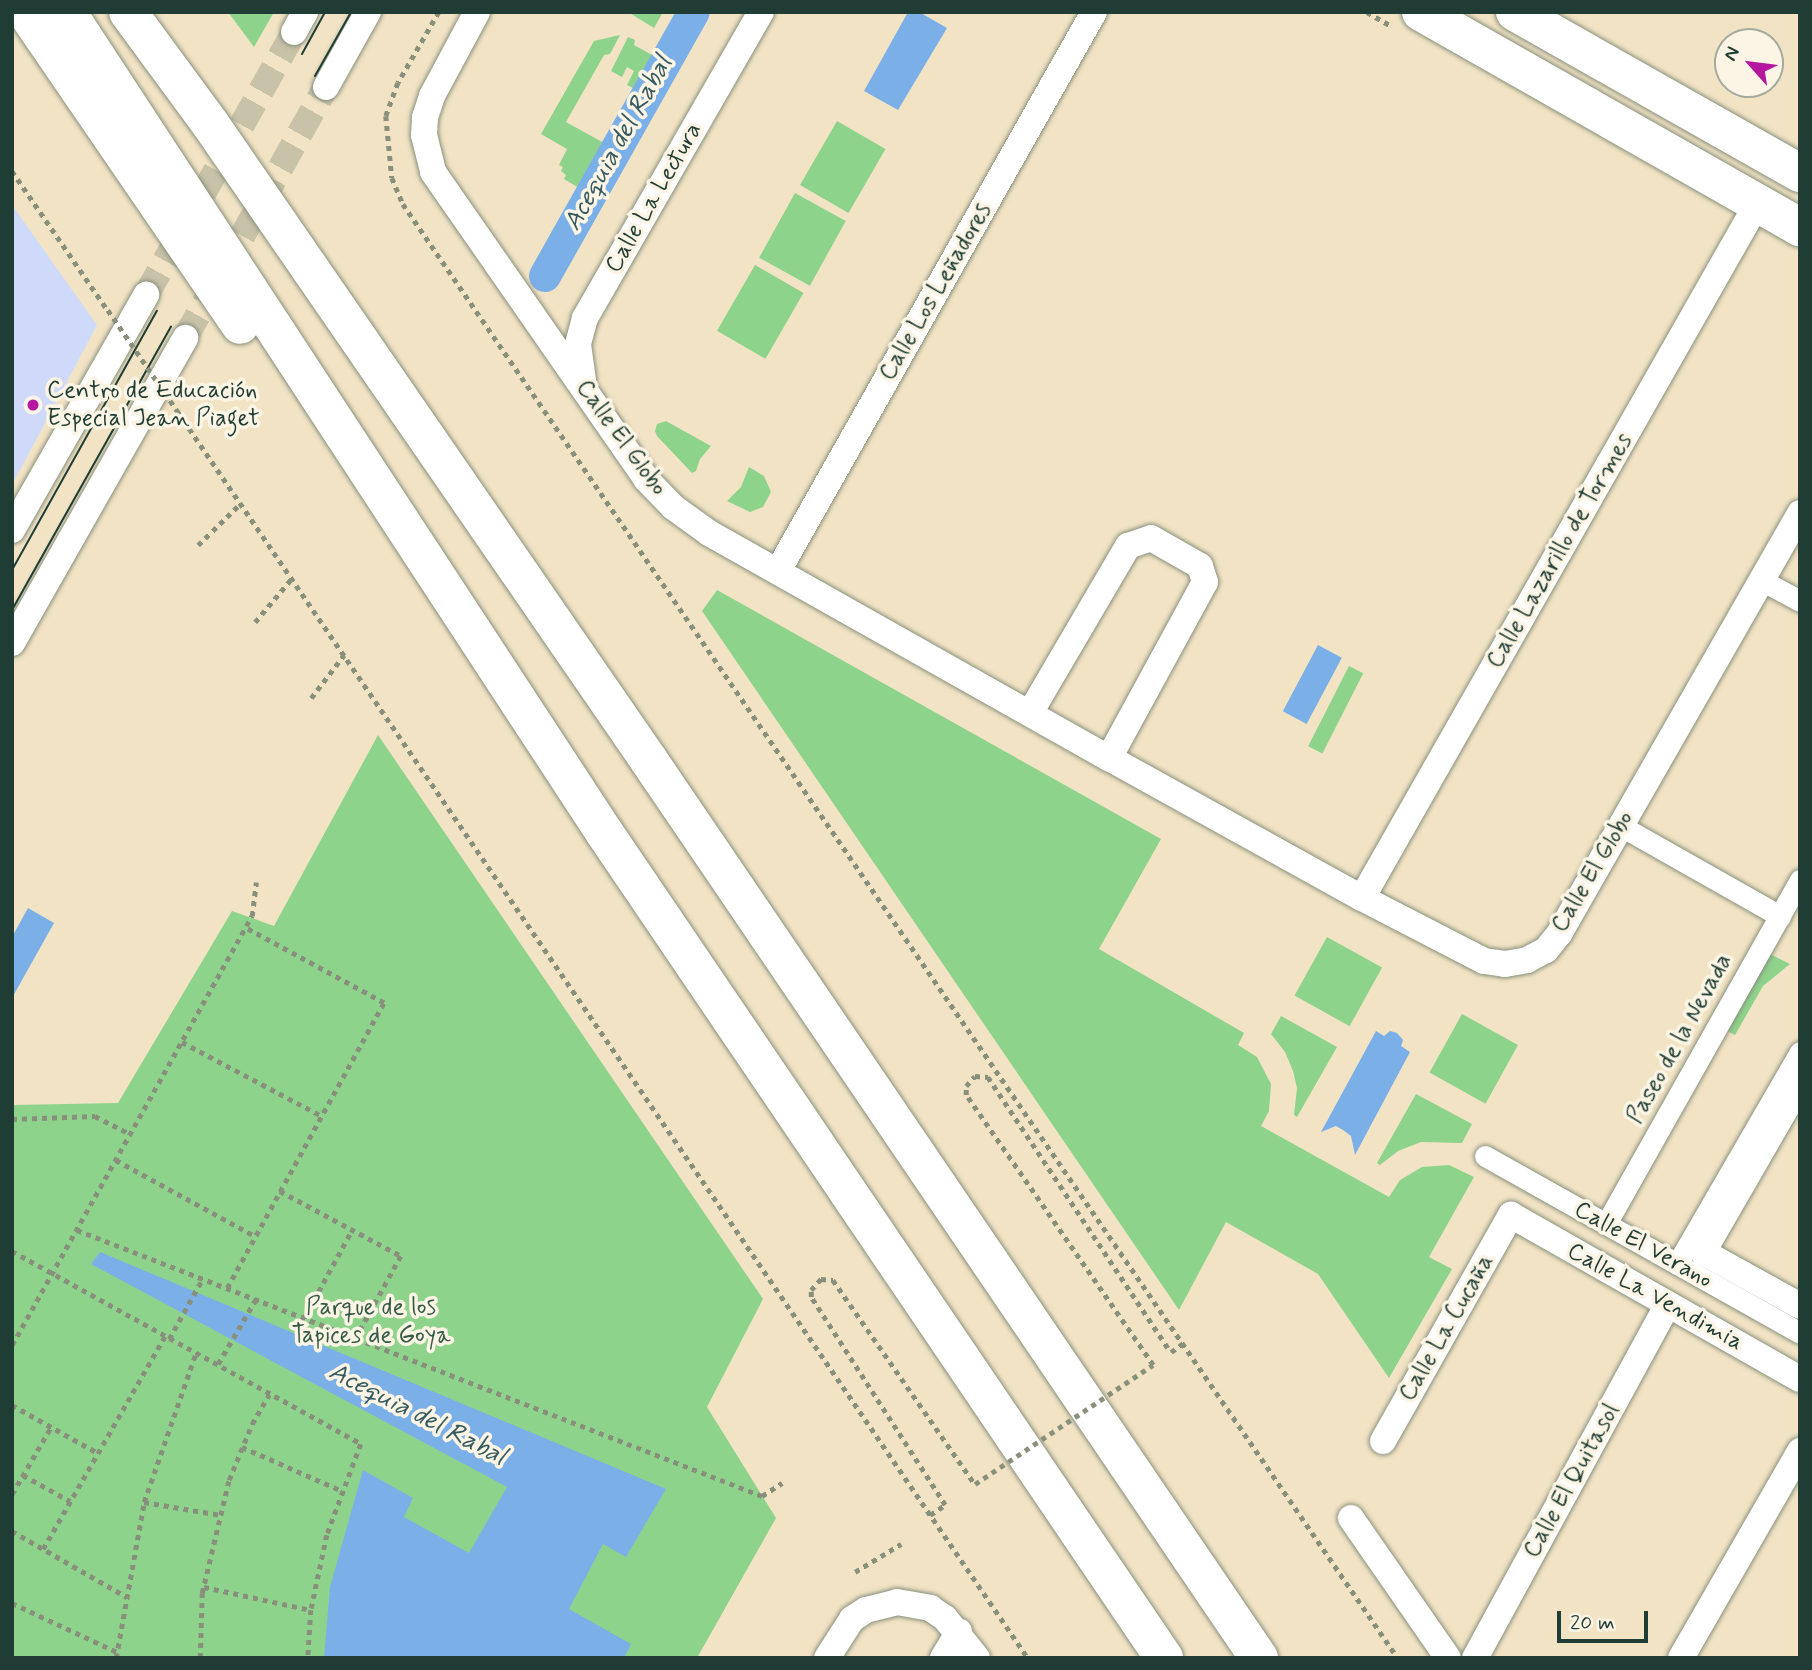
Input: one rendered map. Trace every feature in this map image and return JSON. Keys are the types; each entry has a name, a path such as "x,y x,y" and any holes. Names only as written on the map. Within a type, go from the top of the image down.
{"main road":[{"path":"26,12 246,334 313,393"},
{"path":"66,12 313,393 619,855 1164,1658"},
{"path":"128,12 211,125 649,759 1259,1658"},
{"path":"161,12 211,125"},
{"path":"1422,12 1800,227"},
{"path":"1515,12 1800,173"}],"street":[{"path":"326,87 368,12"},
{"name":"Calle El Globo","path":"477,12 432,96 425,117 426,154 433,172 646,479 673,507 709,533 1109,758 1362,898 1485,961 1505,964 1527,960 1546,950 1559,934 1800,513"},
{"name":"Calle La Lectura","path":"587,392 579,366 578,344 585,318 761,12"},
{"name":"Calle Los Leñadores","path":"778,571 1094,12"},
{"name":"Calle Lazarillo de Tormes","path":"1362,898 1757,204"},
{"path":"12,530 146,295"},
{"path":"12,642 185,338"},
{"path":"1030,713 1128,545 1151,538 1200,566 1205,582 1109,758"},
{"path":"1761,580 1800,601"},
{"path":"1621,827 1780,916"},
{"name":"Paseo de la Nevada","path":"1606,1224 1800,880"},
{"path":"1677,1264 1800,1052"},
{"name":"Calle El Verano","path":"1800,1084 1703,1252 1800,1306"},
{"name":"Calle El Verano","path":"1485,1156 1800,1333"},
{"name":"Calle La Vendimia","path":"1511,1215 1800,1379"},
{"name":"Calle La Cucaña","path":"1383,1441 1511,1215"},
{"name":"Calle El Quitasol","path":"1475,1658 1668,1304"},
{"path":"1681,1658 1797,1460"},
{"path":"1351,1518 1448,1658"},
{"path":"827,1658 852,1619 878,1606 898,1602 930,1608 959,1631 977,1658"},
{"path":"943,1658 959,1631"}],"path":[{"path":"439,12 398,83 386,116 392,178 404,204 1185,1342 1398,1658"},
{"path":"12,171 1028,1658"},
{"path":"198,545 241,503"},
{"path":"255,622 292,579"},
{"path":"311,698 344,655"},
{"path":"12,1345 253,916 256,882"},
{"path":"227,1288 384,1003 246,928"},
{"path":"182,1042 322,1116"},
{"path":"930,1515 944,1505 811,1297 811,1290 821,1279 833,1280 975,1484 1153,1365 966,1095 966,1087 975,1076 988,1077 1171,1352 1185,1342"},
{"path":"12,1119 95,1116 130,1134"},
{"path":"116,1160 255,1236"},
{"path":"280,1191 401,1256 356,1338"},
{"path":"77,1230 762,1496 782,1483"},
{"path":"304,1318 352,1230"},
{"path":"12,1251 361,1444 327,1535 312,1610 308,1658"},
{"path":"43,1549 203,1278"},
{"path":"218,1364 256,1299"},
{"path":"12,1603 116,1655 144,1502 196,1353"},
{"path":"200,1658 204,1587 229,1480 242,1447 269,1394"},
{"path":"12,1405 98,1453"},
{"path":"12,1494 51,1427"},
{"path":"242,1447 342,1491"},
{"path":"23,1475 70,1501"},
{"path":"144,1502 220,1516"},
{"path":"12,1531 127,1597"},
{"path":"855,1572 901,1544"},
{"path":"204,1587 312,1610"}],"shaded area":[{"name":"Centro de Educación Especial Jean Piaget","path":"12,205 97,325 12,485"}],"green space":[{"path":"228,12 274,12 254,47"},
{"path":"628,12 663,12 654,28"},
{"path":"620,35 610,54 604,55 566,122 604,143 579,188 564,179 566,175 561,171 563,167 559,165 567,149 541,134 594,41"},
{"path":"628,37 635,40 634,45 654,56 635,89 627,85 634,71 627,67 622,77 611,71"},
{"path":"837,121 885,149 848,213 800,185"},
{"path":"795,193 846,221 810,286 759,258"},
{"path":"755,265 803,293 765,359 717,331"},
{"path":"666,421 711,446 700,459 696,471 692,473 657,436 657,424"},
{"path":"749,467 764,476 771,492 763,507 750,512 727,501 741,487"},
{"path":"717,590 1161,839 1099,949 1244,1033 1238,1045 1257,1057 1271,1084 1269,1111 1261,1126 1389,1197 1400,1180 1422,1167 1449,1165 1474,1177 1429,1257 1452,1269 1389,1378 1318,1274 1226,1222 1179,1310 702,611"},
{"path":"1349,666 1363,673 1322,753 1308,746"},
{"name":"Parque de los Tapices de Goya","path":"378,735 763,1299 707,1407 776,1518 697,1658 12,1658 12,1105 118,1103 232,911 274,926"},
{"path":"1327,937 1382,968 1350,1026 1295,996"},
{"path":"1768,953 1790,964 1763,986 1735,1035 1725,1030"},
{"path":"1462,1014 1518,1045 1485,1104 1430,1073"},
{"path":"1281,1016 1337,1047 1297,1117 1294,1115 1297,1088 1293,1071 1285,1052 1271,1034"},
{"path":"1416,1094 1472,1124 1462,1143 1421,1142 1398,1151 1380,1165 1377,1163"}],"water":[{"path":"908,12 919,12 947,28 898,110 864,91"},
{"path":"1318,645 1342,658 1307,724 1283,711"},
{"path":"28,908 54,923 12,998 12,937"},
{"path":"1376,1031 1384,1036 1390,1031 1397,1033 1403,1040 1401,1046 1410,1052 1355,1155 1351,1136 1343,1130 1336,1126 1321,1132"},
{"path":"100,1252 666,1489 626,1557 603,1544 569,1609 631,1644 624,1658 324,1658 330,1587 363,1470 413,1498 404,1517 469,1553 507,1487 91,1264"}],"waterway":[{"name":"Acequia del Rabal","path":"545,276 694,12"}],"tunnel":[{"path":"146,295 294,32"},
{"path":"185,338 326,87"}],"tram line":[{"path":"302,54 325,12"},
{"path":"315,76 351,12"},
{"path":"12,570 157,311"},
{"path":"12,610 171,327"}],"place":[{"name":"Centro de Educación Especial Jean Piaget","path":"33,405"}]}
